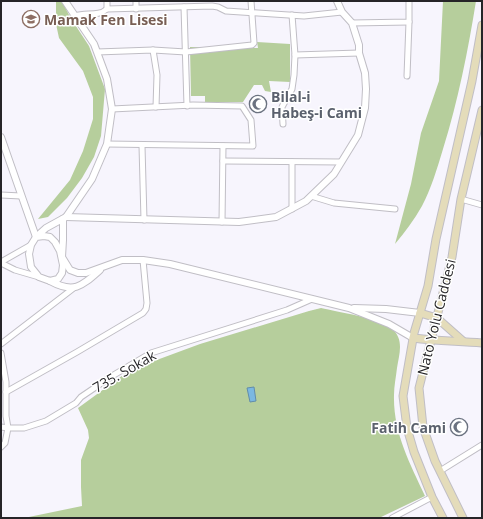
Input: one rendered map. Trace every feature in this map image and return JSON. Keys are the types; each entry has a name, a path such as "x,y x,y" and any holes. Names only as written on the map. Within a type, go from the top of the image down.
{"main road":[{"path":"443,518 432,497 414,452 407,428 403,396 413,338 428,286 436,239 467,104 482,25"},
{"name":"Nato Yolu Caddesi","path":"464,518 434,461 423,427 419,388 452,257 462,199 482,110"},
{"path":"420,313 437,318 463,341"},
{"path":"413,338 482,343"}],"street":[{"path":"1,263 31,244 46,228 65,218 92,179 107,144 112,109 107,79 94,44 65,1"},
{"path":"107,1 107,9"},
{"path":"136,1 136,9"},
{"path":"173,1 174,8"},
{"path":"97,52 154,50 186,52 252,44 254,43 251,1"},
{"path":"65,218 239,222 276,217 306,201 334,174 358,135 365,108 365,73 359,53 359,45 352,23 342,12 337,1"},
{"path":"407,76 409,1"},
{"path":"75,16 83,14 100,14 107,9 174,8 212,3 226,11 252,13 304,16 342,12"},
{"path":"184,7 187,106"},
{"path":"283,124 282,107 292,89 295,55 292,15"},
{"path":"352,23 409,22"},
{"path":"154,50 157,75 156,107"},
{"path":"295,55 359,53"},
{"path":"107,144 142,146 253,146 251,120 242,106 187,106 112,109"},
{"path":"1,137 36,237"},
{"path":"142,146 144,220"},
{"path":"222,222 224,146"},
{"path":"223,161 341,162"},
{"path":"292,162 292,209"},
{"path":"1,195 21,196"},
{"path":"311,196 334,204 395,209"},
{"path":"462,199 482,205"},
{"path":"50,281 58,279 62,273 65,218"},
{"path":"36,237 50,237 55,242 70,270 78,273 86,273 122,260 143,260 170,264 349,308 389,324 413,338"},
{"path":"31,244 31,267 39,277"},
{"path":"6,392 77,352 143,312 146,309 147,303 143,260"},
{"path":"1,263 15,270 68,288 79,286 90,279 103,267"},
{"path":"1,344 75,287"},
{"name":"735. Sokak","path":"1,427 24,428 46,421 76,403 81,397 112,376 152,353 287,310 312,299"},
{"path":"349,308 386,309 420,313"},
{"path":"1,353 6,382 6,416 8,428 5,443 1,447"},
{"path":"440,472 482,445"},
{"path":"392,518 432,497"}],"green space":[{"path":"56,1 62,1 70,17 89,46 105,89 101,136 94,157 82,178 67,198 48,217 38,219 70,180 83,151 93,119 93,97 83,71 59,38 56,24"},
{"path":"443,1 476,1 466,57 448,131 431,186 419,211 395,244 411,184 421,133 439,81"},
{"path":"257,42 290,44 290,82 269,81 271,92 265,91 262,85 254,85 243,102 205,102 205,96 191,96 190,47 258,48"},
{"path":"321,308 358,316 385,324 395,332 398,337 400,342 400,352 394,395 396,422 408,460 425,496 379,518 24,518 82,506 81,460 89,438 88,430 78,408 126,373 200,344"}],"water":[{"path":"254,387 256,401 250,402 247,388"}],"place":[{"name":"Mamak Fen Lisesi","path":"31,19"},
{"name":"Bilal-i Habeş-i Cami","path":"258,104"},
{"name":"Fatih Cami","path":"459,427"}]}
